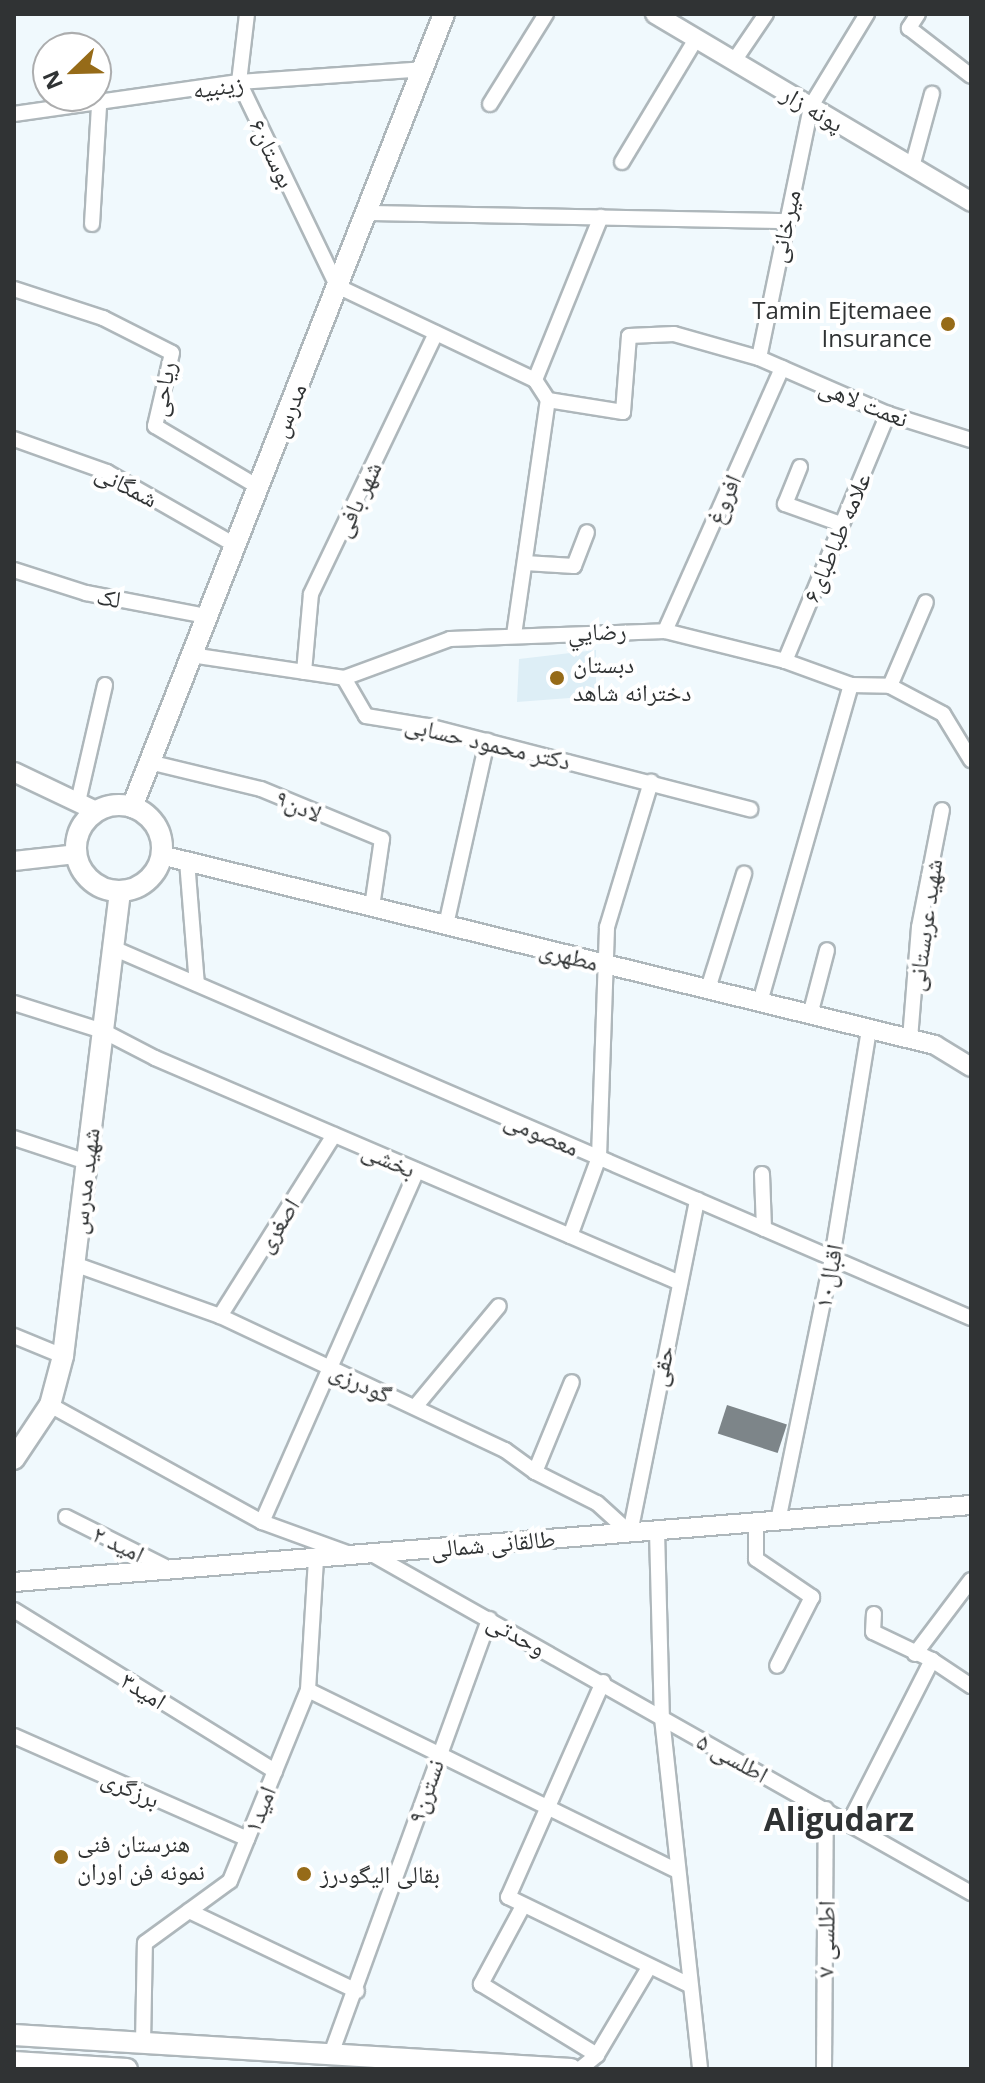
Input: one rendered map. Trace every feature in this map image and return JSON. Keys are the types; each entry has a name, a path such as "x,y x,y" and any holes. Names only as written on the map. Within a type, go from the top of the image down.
{"main road":[{"name":"مدرس","path":"132,807 444,14"},
{"path":"87,807 132,807 158,831 161,855 152,876 120,892 96,885 76,854 79,830 87,807"},
{"name":"شهید مدرس","path":"14,1459 50,1405 63,1356 120,892"},
{"path":"14,2035 571,2069"},
{"path":"14,2062 127,2069"}],"street":[{"path":"239,82 247,14"},
{"path":"490,104 546,14"},
{"name":"پونه زار","path":"655,14 682,21 696,39 971,202"},
{"path":"734,61 766,14"},
{"name":"میرخانی","path":"759,358 784,221 811,106 867,14"},
{"path":"918,14 909,28 971,76"},
{"path":"622,162 696,39"},
{"name":"زینبیه","path":"112,103 239,82 423,69"},
{"name":"بوستان۶","path":"239,82 337,286"},
{"path":"912,167 932,94"},
{"path":"92,224 99,112"},
{"path":"366,213 784,221"},
{"path":"535,380 601,217"},
{"path":"337,286 535,380 548,400 514,635"},
{"name":"ریاحی","path":"14,289 103,318 172,353 155,426 258,487"},
{"name":"شهر بافی","path":"304,672 311,594 436,333"},
{"path":"548,400 623,412 629,336 674,334 759,358"},
{"name":"نعمت لاهی","path":"759,358 888,414 971,440"},
{"name":"افروغ","path":"665,631 782,368"},
{"name":"علامه طباطبای۶","path":"785,661 888,414"},
{"name":"شمگانی","path":"14,439 107,472 235,545"},
{"path":"800,467 785,504 841,524"},
{"path":"525,563 574,566 587,532"},
{"name":"لک","path":"14,570 86,593 207,616"},
{"path":"890,686 926,602"},
{"name":"رضایي","path":"191,655 344,678 450,639 665,631 785,661 851,685 890,686 943,714 971,760"},
{"name":"دکتر محمود حسابی","path":"344,678 366,716 487,741 750,809"},
{"path":"14,772 87,807 105,685"},
{"path":"760,1002 851,685"},
{"path":"446,925 487,741"},
{"name":"لادن۹","path":"149,762 261,789 382,839 372,907"},
{"path":"570,1236 599,1157 609,965 607,927 651,782"},
{"name":"شهید عربستانی","path":"910,1039 919,927 942,810"},
{"path":"14,861 76,854"},
{"name":"مطهری","path":"161,855 935,1045 971,1067"},
{"path":"187,861 197,984"},
{"path":"708,989 744,874"},
{"name":"معصومی","path":"113,948 971,1318"},
{"path":"810,1015 827,950"},
{"name":"بخشی","path":"14,1003 103,1031 334,1135 678,1282"},
{"name":"اقبال۱۰","path":"778,1521 832,1258 869,1029"},
{"name":"اصغری","path":"220,1316 334,1135"},
{"path":"14,1138 87,1162"},
{"path":"262,1522 334,1369 417,1171"},
{"path":"762,1174 764,1229"},
{"name":"حقی","path":"630,1533 678,1282 697,1200"},
{"name":"گودرزی","path":"74,1264 220,1316 505,1450 535,1472 597,1503 630,1533"},
{"path":"415,1407 499,1306"},
{"path":"14,1336 63,1356"},
{"path":"535,1472 572,1382"},
{"name":"وحدتی","path":"50,1405 262,1522 361,1554 489,1619 662,1718"},
{"name":"طالقانی شمالی","path":"14,1582 971,1505"},
{"name":"امید ۲","path":"66,1517 171,1569"},
{"path":"756,1522 756,1559 812,1597 777,1666"},
{"path":"657,1531 662,1718 700,2069"},
{"name":"امید۱","path":"143,2043 145,1943 230,1881 308,1690 316,1558"},
{"path":"915,1654 971,1580"},
{"name":"امید۳","path":"14,1610 275,1771"},
{"path":"874,1614 873,1632 932,1660 971,1686"},
{"name":"نسترن۹","path":"331,2054 357,1991 437,1754 489,1619"},
{"path":"850,1821 932,1660"},
{"path":"603,1682 508,1897 648,1969 691,1986"},
{"path":"308,1690 678,1871"},
{"name":"اطلسی ۵","path":"662,1718 850,1821 971,1893"},
{"name":"برزگری","path":"14,1736 247,1839"},
{"name":"اطلسی ۷","path":"824,2069 826,1809"},
{"path":"523,1906 481,1984 597,2055"},
{"path":"189,1911 357,1991"},
{"path":"580,2069 597,2055 648,1969"}],"shaded area":[{"name":"دبستان دخترانه شاهد","path":"596,650 596,696 517,702 519,659"}],"building":[{"path":"727,1405 787,1424 778,1453 718,1434"}],"place":[{"name":"Tamin Ejtemaee Insurance","path":"948,324"},
{"name":"دبستان دخترانه شاهد","path":"557,678"},
{"name":"هنرستان فنی نمونه فن اوران","path":"61,1857"},
{"name":"بقالی الیگودرز","path":"304,1874"}],"district":[{"name":"Aligudarz","path":"839,1819"}]}
